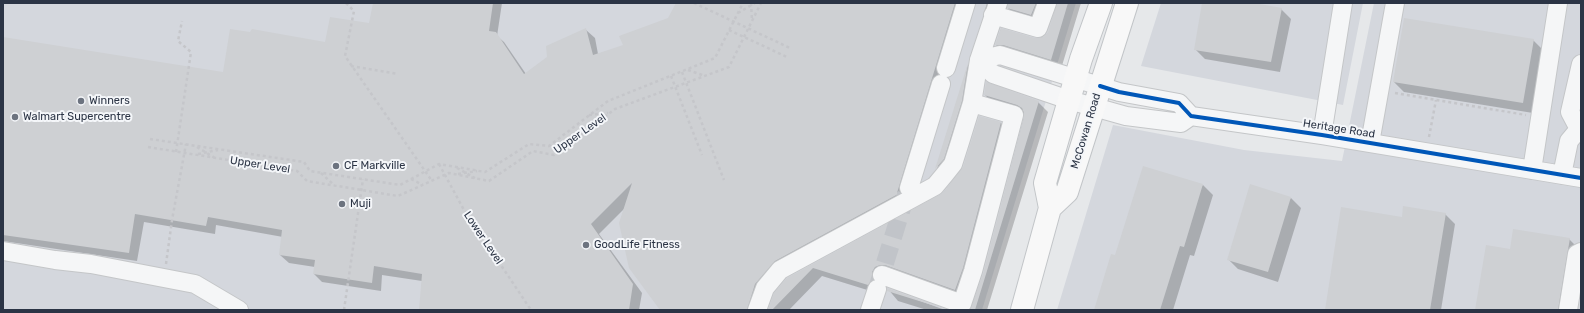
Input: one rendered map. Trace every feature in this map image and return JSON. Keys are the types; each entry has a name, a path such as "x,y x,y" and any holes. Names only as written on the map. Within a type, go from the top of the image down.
{"main road":[{"path":"1022,310 1050,208 1045,183 1075,78 1101,3"},
{"name":"McCowan Road","path":"1050,208 1067,192 1127,3"}],"street":[{"path":"909,188 966,3"},
{"path":"757,310 765,288 780,270 935,186 953,164 972,103 979,60 996,9 1038,28 1047,3"},
{"path":"1322,135 1343,3"},
{"path":"1370,143 1395,3"},
{"path":"1532,170 1558,3"},
{"path":"979,60 1000,55 1119,92 1179,103 1191,116"},
{"name":"Heritage Road","path":"979,60 992,74 1069,100 1126,116 1181,123 1191,116 1322,135 1581,178"},
{"path":"1562,175 1569,141 1580,130 1570,112 1581,64"},
{"path":"870,310 879,282 962,304 1014,115 972,103"},
{"path":"3,251 55,260 91,264 195,284 239,310"},
{"path":"1568,310 1577,254 1581,252"}],"path":[{"path":"346,3 354,11 345,56 432,181"},
{"path":"694,3 790,48"},
{"path":"150,139 304,162 310,171 400,185 439,164 485,172 529,144 548,146 608,101 715,58 743,3"},
{"path":"751,3 752,20"},
{"path":"738,14 754,3"},
{"path":"176,152 191,52 178,41 182,21"},
{"path":"729,30 787,57"},
{"path":"351,66 398,74"},
{"path":"687,69 705,76"},
{"path":"682,72 724,180"},
{"path":"671,76 702,155"},
{"path":"1379,91 1540,117"},
{"path":"1426,152 1436,100"},
{"path":"589,116 610,113"},
{"path":"164,279 172,220 186,144"},
{"path":"195,146 216,158"},
{"path":"195,155 219,149"},
{"path":"455,166 479,180"},
{"path":"456,175 478,171"},
{"path":"321,173 335,186"},
{"path":"344,310 363,179"},
{"path":"411,179 423,185"}],"shaded area":[{"path":"3,3 1076,3 982,310 3,310"},
{"path":"1161,3 1363,3 1343,105 1141,66"},
{"path":"1374,3 1581,3 1581,310 1057,310 1113,125 1244,150 1342,161"}],"building":[{"name":"CF Markville","path":"373,3 493,3 489,31 496,32 524,74 547,57 546,46 586,28 593,55 623,45 619,36 668,18 676,3 955,3 897,193 899,191 900,193 775,261 755,284 747,310 660,310 629,268 619,223 632,183 591,224 633,284 629,310 419,310 422,274 374,266 372,283 313,274 315,260 279,255 282,230 208,217 206,226 135,214 129,253 3,235 3,37 223,72 230,29 250,32 252,29 325,42 330,17 369,23"},
{"path":"1008,3 1036,3 1031,15 1007,8"},
{"path":"1057,3 1068,3 1051,60 1003,45 995,45 1001,28 1035,38 1045,36 1048,32"},
{"path":"1202,3 1254,3 1282,8 1271,62 1194,50"},
{"path":"1404,18 1534,39 1523,103 1393,82"},
{"path":"968,63 962,101 944,159 935,169"},
{"path":"986,82 1039,101 975,310 970,310 983,274 1024,117 1022,108 1017,105 984,95"},
{"path":"979,116 1001,122 963,268 955,290 885,265 875,267 872,272 873,280 868,285 813,268 772,310 768,310 774,293 787,278 943,193 963,167"},
{"path":"1143,166 1203,184 1184,247 1180,246 1160,310 1094,310 1111,254 1115,255"},
{"path":"1250,184 1291,197 1268,272 1227,260"},
{"path":"1403,206 1446,213 1430,310 1325,310 1341,207 1402,217"},
{"path":"1513,229 1570,238 1558,310 1475,310 1486,245 1510,249"},
{"path":"887,288 948,310 887,291"}],"tunnel":[{"path":"877,289 907,192"}],"cycle path":[{"path":"1100,86 1119,92 1179,103 1191,116 1322,135 1581,178"}],"place":[{"name":"Winners","path":"81,101"},
{"name":"Walmart Supercentre","path":"15,117"},
{"name":"CF Markville","path":"336,166"},
{"name":"Muji","path":"342,204"},
{"name":"GoodLife Fitness","path":"586,245"}]}
